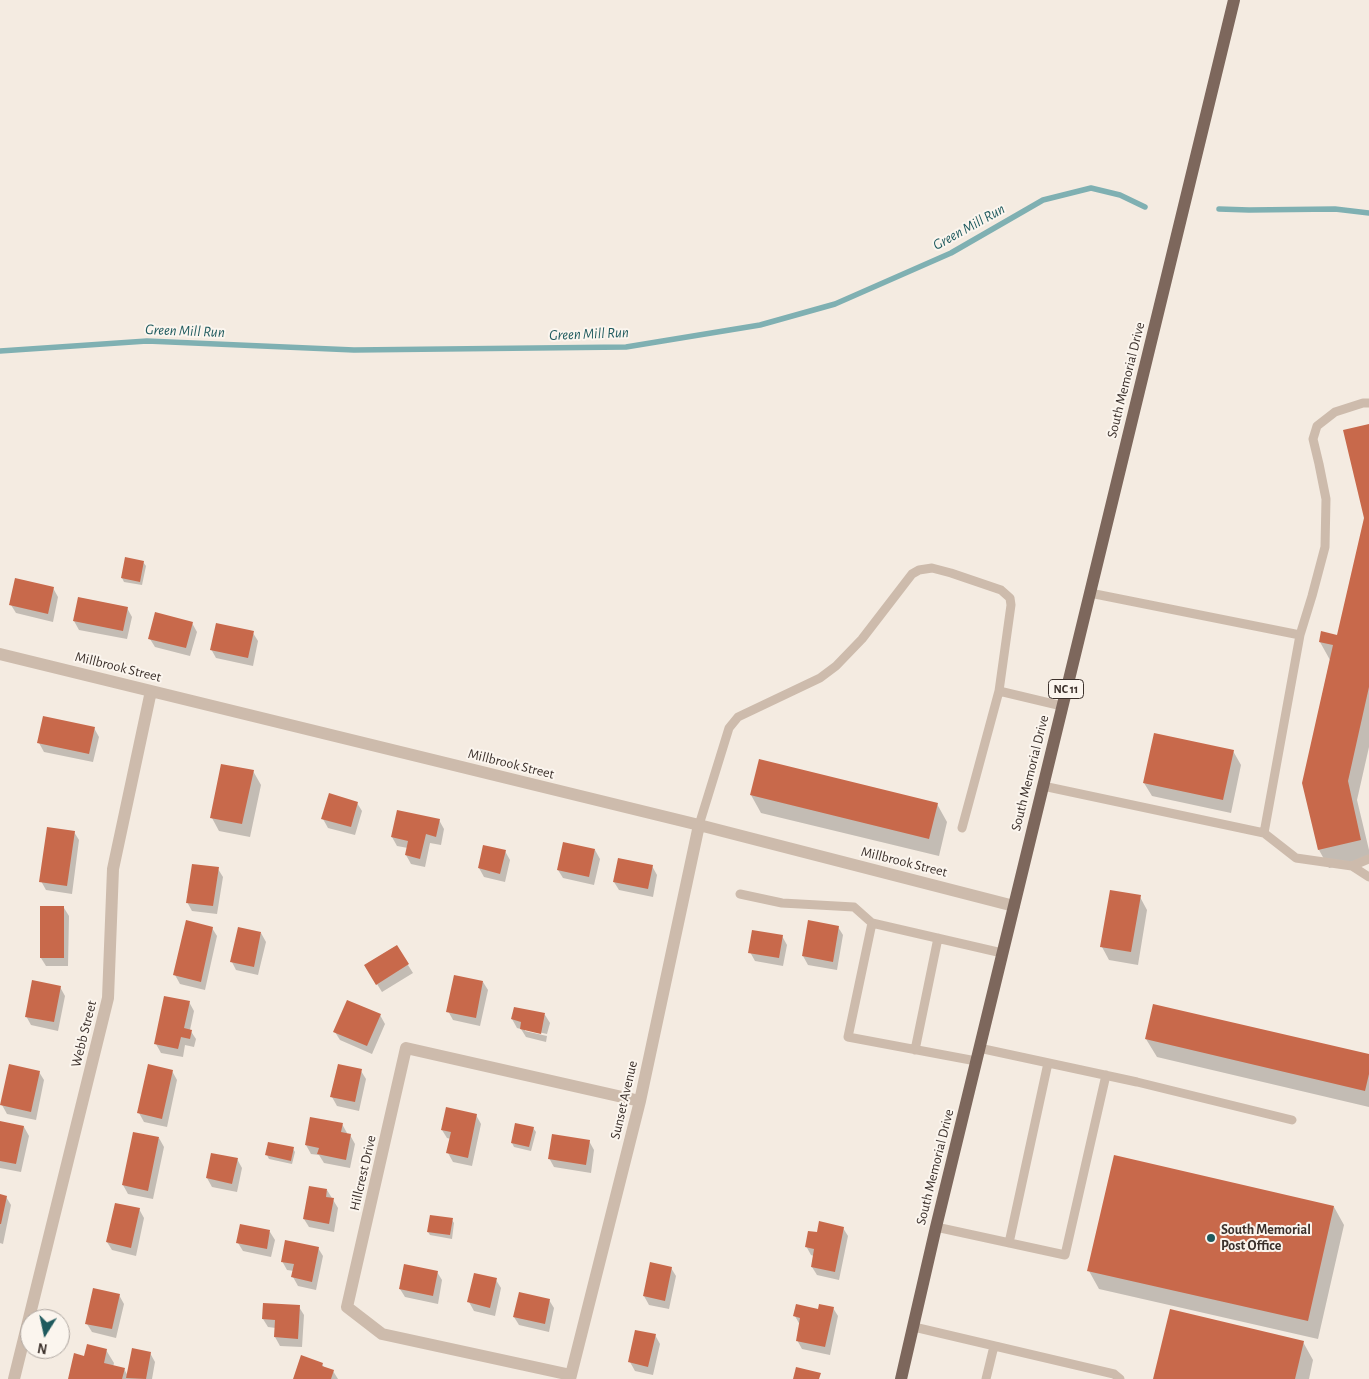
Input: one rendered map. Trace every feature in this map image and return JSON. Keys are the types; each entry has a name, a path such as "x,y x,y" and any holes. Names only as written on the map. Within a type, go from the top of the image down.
{"main road":[{"name":"South Memorial Drive","path":"901,1379 979,1048 1234,0"}],"street":[{"name":"Millbrook Street","path":"0,654 699,825 1014,906"},
{"name":"Webb Street","path":"14,1379 108,998 113,870 151,691"},
{"name":"Sunset Avenue","path":"570,1377 640,1101 699,825"},
{"name":"Hillcrest Drive","path":"570,1377 382,1334 347,1307 406,1048 640,1101"}],"lane":[{"path":"1264,833 1300,635 1325,547 1326,499 1320,464 1313,439 1317,426 1335,412 1363,403 1369,403"},
{"path":"699,825 729,728 738,716 820,678 836,666 862,639 912,574 919,570 932,568 1001,590 1010,598 1011,605 999,691 962,828"},
{"path":"1090,593 1300,635"},
{"path":"999,691 1062,706"},
{"path":"1043,786 1264,833 1296,858 1352,866 1369,877"},
{"path":"1352,866 1369,859"},
{"path":"740,894 782,903 854,907 872,923 1002,953"},
{"path":"872,923 848,1036 976,1062"},
{"path":"915,1050 938,938"},
{"path":"979,1048 1106,1075 1292,1120"},
{"path":"1009,1243 1048,1063"},
{"path":"936,1227 1065,1255 1106,1075"},
{"path":"914,1327 1114,1374 1120,1379"},
{"path":"986,1379 994,1346"}],"building":[{"path":"1369,424 1369,687 1348,781 1361,840 1318,850 1302,783 1333,645 1319,642 1321,631 1337,635 1364,518 1343,430"},
{"path":"125,557 144,561 140,582 121,578"},
{"path":"15,578 54,587 48,614 9,605"},
{"path":"78,597 128,607 123,631 73,621"},
{"path":"155,612 193,622 186,648 148,639"},
{"path":"216,623 254,631 248,658 210,650"},
{"path":"43,716 95,727 89,754 37,743"},
{"path":"1154,733 1234,750 1223,800 1143,783"},
{"path":"759,759 938,803 929,839 750,795"},
{"path":"221,764 254,770 242,824 210,818"},
{"path":"329,793 358,802 351,827 321,819"},
{"path":"397,810 440,819 436,837 426,834 420,859 405,855 408,841 391,837"},
{"path":"47,827 75,831 67,886 39,882"},
{"path":"563,842 595,849 589,877 557,870"},
{"path":"483,845 506,850 500,874 478,868"},
{"path":"618,858 653,865 648,889 613,882"},
{"path":"192,864 219,867 213,906 186,903"},
{"path":"1110,890 1141,895 1131,952 1100,947"},
{"path":"40,906 64,906 64,958 40,958"},
{"path":"186,920 213,927 201,982 173,975"},
{"path":"808,920 839,926 833,962 802,956"},
{"path":"238,927 261,932 254,967 230,962"},
{"path":"752,930 783,935 779,958 748,953"},
{"path":"397,945 409,964 376,985 364,965"},
{"path":"454,975 483,981 476,1018 446,1012"},
{"path":"32,980 61,986 54,1022 25,1017"},
{"path":"164,996 190,1001 184,1028 192,1030 190,1039 181,1037 178,1049 154,1044"},
{"path":"347,1000 381,1014 367,1046 333,1032"},
{"path":"1153,1004 1369,1054 1369,1074 1365,1091 1145,1039"},
{"path":"514,1007 545,1013 541,1034 520,1029 521,1022 511,1019"},
{"path":"9,1064 40,1071 31,1112 0,1105"},
{"path":"148,1064 173,1070 162,1119 137,1113"},
{"path":"338,1064 362,1069 355,1102 330,1097"},
{"path":"446,1107 477,1114 468,1158 446,1153 451,1132 441,1130"},
{"path":"310,1117 343,1123 341,1132 351,1134 346,1160 317,1154 319,1148 305,1145"},
{"path":"0,1121 24,1126 16,1164 0,1161"},
{"path":"515,1123 534,1127 529,1147 511,1143"},
{"path":"133,1132 159,1137 148,1191 122,1185"},
{"path":"552,1134 590,1140 586,1165 548,1159"},
{"path":"268,1142 294,1147 291,1161 265,1155"},
{"path":"211,1153 238,1158 232,1184 206,1178"},
{"name":"South Memorial Post Office","path":"1114,1155 1334,1206 1308,1321 1087,1271"},
{"path":"309,1186 327,1189 326,1197 334,1198 329,1224 303,1219"},
{"path":"0,1194 7,1196 1,1224 0,1224"},
{"path":"115,1203 140,1208 131,1248 106,1242"},
{"path":"430,1215 453,1218 450,1235 427,1232"},
{"path":"819,1221 844,1227 835,1272 811,1267 814,1249 805,1247 808,1231 817,1232"},
{"path":"240,1224 270,1230 267,1249 236,1243"},
{"path":"285,1240 319,1247 312,1282 291,1277 294,1264 281,1262"},
{"path":"650,1262 672,1267 665,1301 643,1296"},
{"path":"404,1264 438,1271 433,1296 399,1289"},
{"path":"474,1273 497,1278 490,1308 467,1302"},
{"path":"93,1288 120,1294 112,1329 85,1324"},
{"path":"519,1292 550,1299 545,1324 513,1317"},
{"path":"263,1303 300,1305 298,1339 274,1337 275,1320 262,1319"},
{"path":"796,1304 818,1309 819,1304 834,1307 825,1347 796,1341 800,1318 793,1316"},
{"path":"1170,1309 1304,1341 1295,1379 1153,1379"},
{"path":"635,1330 656,1334 648,1367 628,1362"},
{"path":"87,1344 107,1349 104,1363 125,1368 122,1379 68,1379 74,1353 84,1356"},
{"path":"132,1348 151,1352 146,1379 126,1378"},
{"path":"301,1355 323,1363 322,1366 334,1370 331,1379 293,1379"},
{"path":"796,1367 821,1373 819,1379 793,1379"}],"waterway":[{"name":"Green Mill Run","path":"0,351 147,341 354,350 626,347 760,325 835,304 951,253 1043,200 1091,188 1120,195 1145,207"},
{"name":"Green Mill Run","path":"1219,209 1335,209 1369,213"}],"place":[{"name":"South Memorial Post Office","path":"1211,1238"}]}
